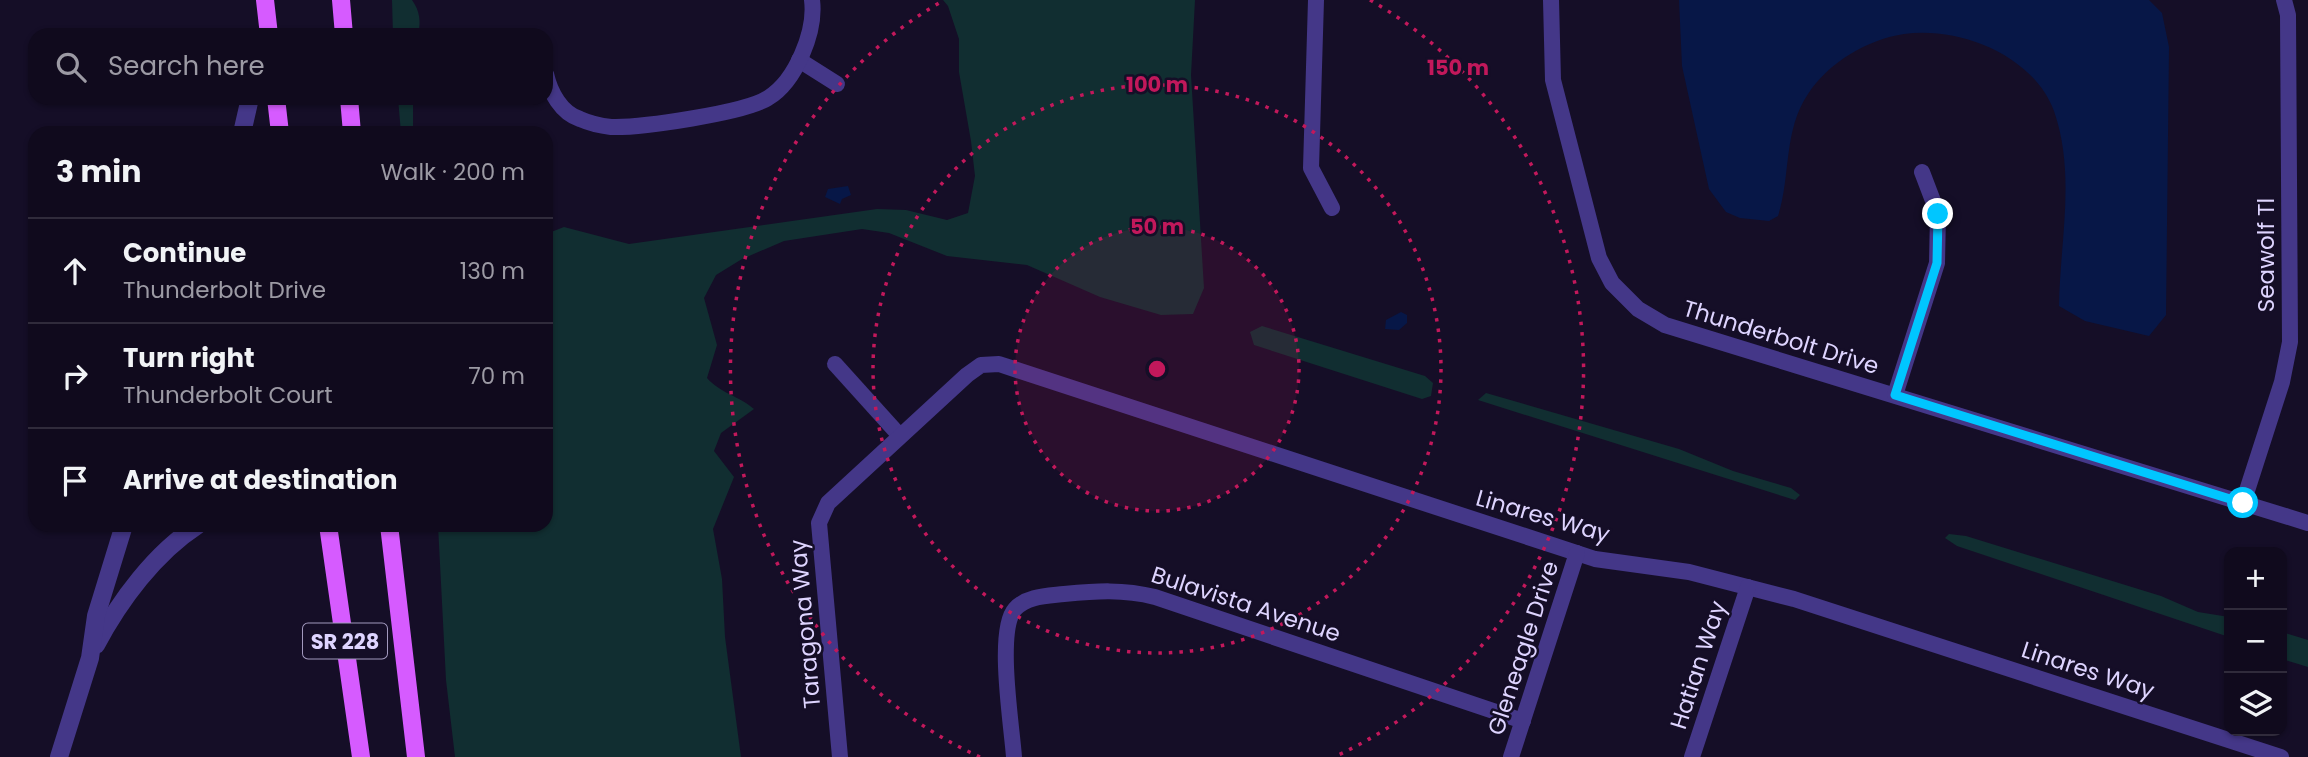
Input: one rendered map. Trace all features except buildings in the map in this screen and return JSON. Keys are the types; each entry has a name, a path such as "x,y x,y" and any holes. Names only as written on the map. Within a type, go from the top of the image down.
{"main road":[{"path":"265,0 268,28"},
{"path":"341,0 343,28"},
{"path":"277,105 279,126"},
{"path":"350,105 351,126"},
{"name":"SR 228","path":"329,532 361,757"},
{"name":"SR 228","path":"390,532 416,757"}],"street":[{"path":"261,28 265,0"},
{"path":"553,94 563,108 578,119 610,127 737,111 770,98 789,75 809,41 814,17 813,0"},
{"path":"1316,0 1311,168 1332,208"},
{"name":"Thunderbolt Drive","path":"1551,0 1553,80 1591,231 1612,283 1638,309 1665,325 2308,523"},
{"name":"Seawolf Tl","path":"2243,503 2282,382 2290,342 2288,16 2284,0"},
{"path":"799,60 837,84"},
{"path":"244,126 248,105"},
{"path":"1895,395 1937,263 1938,214 1922,172"},
{"name":"Linares Way","path":"900,436 967,375 981,365 999,364 1595,559 1689,572 1748,587 1961,651 2281,757"},
{"path":"835,365 900,436"},
{"name":"Taragona Way","path":"840,757 819,523 828,503 900,436"},
{"path":"90,658 96,616 122,532"},
{"path":"59,757 90,658 108,622 138,581 188,532"},
{"name":"Gleneagle Drive","path":"1511,757 1577,553"},
{"name":"Hatian Way","path":"1692,757 1748,587"},
{"name":"Bulavista Avenue","path":"1014,757 1004,639 1013,610 1034,597 1105,590 1130,591 1155,597 1523,721"}],"green space":[{"path":"392,0 412,0 417,8 419,28 393,28"},
{"path":"943,0 1195,0 1191,75 1204,288 1193,314 1161,315 1100,297 1027,265 947,256 889,233 862,229 784,241 742,259 716,275 704,298 717,345 707,378 754,409 721,433 714,451 734,477 713,529 722,579 725,637 741,757 455,757 446,680 438,532 553,532 553,231 564,227 629,244 877,209 906,210 947,220 968,213 975,176 959,72 959,39 948,6"},
{"path":"399,105 413,105 413,126 400,126"},
{"path":"1262,326 1425,376 1433,383 1431,396 1422,399 1254,345 1250,332"},
{"path":"1486,393 1679,449 1733,471 1791,488 1800,495 1795,500 1478,400"},
{"path":"1949,534 1966,536 2161,596 2198,612 2224,616 2224,635 1957,546 1945,538"},
{"path":"2287,634 2308,640 2308,667 2287,661"}],"water":[{"path":"1679,0 2149,0 2162,13 2169,47 2166,315 2149,336 2085,321 2059,306 2066,183 2061,135 2054,111 2044,92 2013,60 1971,40 1926,33 1904,34 1877,41 1850,54 1826,72 1800,108 1791,138 1778,216 1769,221 1740,218 1726,212 1709,189 1682,66"},
{"path":"848,186 851,195 842,199 840,204 825,197 828,189"},
{"path":"1401,312 1407,315 1407,323 1399,330 1385,329 1386,320"}],"route":[{"path":"1938,214 1937,263 1895,395 2243,503"}]}
